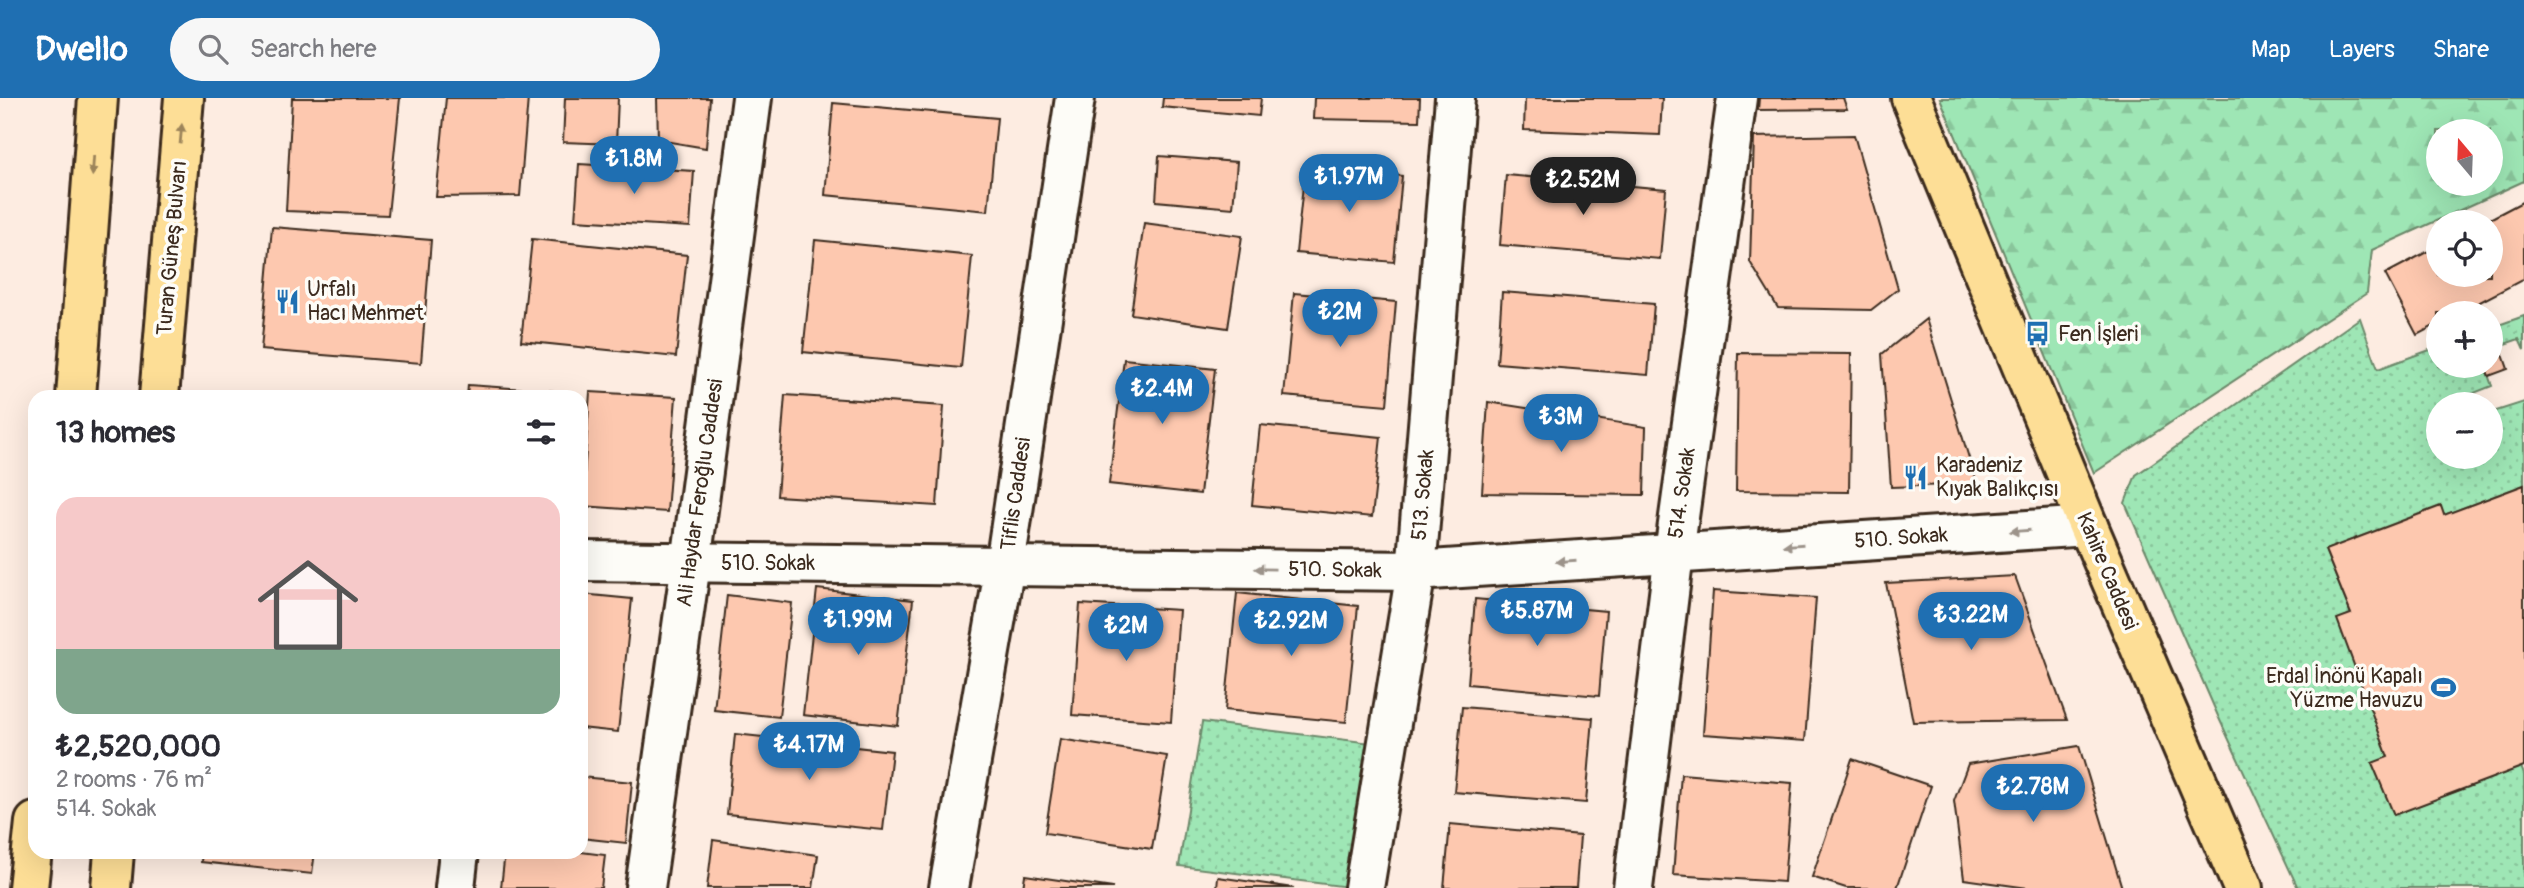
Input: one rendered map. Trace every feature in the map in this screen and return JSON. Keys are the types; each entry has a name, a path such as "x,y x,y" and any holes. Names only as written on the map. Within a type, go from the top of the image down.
{"main road":[{"path":"77,390 98,98"},
{"name":"Turan Güneş Bulvarı","path":"160,390 184,98"},
{"name":"Kahire Caddesi","path":"1911,98 2088,526 2243,888"},
{"path":"28,888 31,859"},
{"path":"111,888 113,859"}],"street":[{"name":"Ali Haydar Feroğlu Caddesi","path":"645,888 752,98"},
{"name":"Tiflis Caddesi","path":"949,888 1005,565 1075,98"},
{"name":"513. Sokak","path":"1364,888 1416,571 1455,98"},
{"name":"514. Sokak","path":"1633,888 1674,553 1737,98"},
{"name":"510. Sokak","path":"588,561 1416,571 2088,526"},
{"path":"455,888 458,859"}],"green space":[{"path":"1940,98 2524,98 2524,181 2503,191 2503,119 2426,119 2426,196 2491,196 2460,210 2426,210 2426,225 2372,250 2367,293 2094,473"},
{"path":"2524,316 2524,350 2519,339 2503,345 2503,323"},
{"path":"2360,318 2378,369 2426,351 2426,378 2489,378 2492,386 2477,392 2426,392 2426,469 2503,469 2503,409 2524,402 2524,485 2444,515 2440,506 2325,550 2351,614 2338,619 2388,757 2395,814 2521,767 2524,774 2524,888 2298,888 2218,716 2125,503 2136,475"},
{"path":"1202,722 1388,745 1357,888 1179,866"}],"building":[{"path":"292,98 400,98 388,215 286,211"},
{"path":"446,98 528,98 520,196 436,197"},
{"path":"565,98 618,98 616,144 563,142"},
{"path":"657,98 710,98 706,148 658,140"},
{"path":"1163,98 1261,98 1259,116 1162,107"},
{"path":"1314,98 1420,98 1419,121 1313,119"},
{"path":"1525,98 1662,98 1660,135 1524,130"},
{"path":"1759,98 1843,98 1847,109 1758,110"},
{"path":"833,103 997,118 988,211 825,195"},
{"path":"1854,135 1898,289 1871,310 1778,308 1750,262 1754,137"},
{"path":"1159,156 1237,162 1233,208 1156,201"},
{"path":"579,164 694,171 690,227 575,220"},
{"path":"1305,166 1402,176 1394,262 1296,253"},
{"path":"1506,175 1666,189 1660,259 1500,245"},
{"path":"2524,201 2524,279 2482,301 2426,301 2426,330 2417,335 2385,274 2426,252 2426,287 2503,287 2503,212"},
{"path":"1144,223 1242,236 1228,328 1131,314"},
{"path":"272,227 431,240 421,363 261,350"},
{"path":"532,239 687,255 676,357 521,341"},
{"path":"815,240 972,256 961,368 803,352"},
{"path":"1502,292 1654,304 1648,375 1497,363"},
{"path":"1294,293 1396,302 1387,405 1284,396"},
{"path":"1926,319 1977,484 1891,487 1882,354"},
{"path":"1738,353 1851,354 1849,492 1736,491"},
{"path":"2503,355 2508,369 2503,371"},
{"path":"1124,359 1215,369 1200,494 1109,484"},
{"path":"468,385 539,390 468,390"},
{"path":"590,392 676,397 667,512 588,506"},
{"path":"785,395 944,406 937,506 777,496"},
{"path":"1488,402 1646,427 1644,495 1482,493"},
{"path":"1260,425 1381,437 1372,517 1252,505"},
{"name":"Erdal İnönü Kapalı Yüzme Havuzu","path":"2524,485 2524,766 2394,815 2372,763 2388,757 2337,619 2351,614 2325,550 2441,506 2444,515"},
{"path":"2015,576 2067,720 1913,722 1886,583"},
{"path":"817,589 913,600 898,726 803,715"},
{"path":"1713,591 1816,598 1805,741 1703,734"},
{"path":"1237,593 1358,606 1346,722 1225,710"},
{"path":"588,595 632,599 618,732 588,729"},
{"path":"727,595 792,603 779,717 714,710"},
{"path":"1475,599 1606,611 1599,696 1468,684"},
{"path":"1080,604 1179,610 1171,722 1072,715"},
{"path":"1462,707 1593,718 1586,803 1454,792"},
{"path":"735,734 892,751 883,830 727,814"},
{"path":"1060,739 1167,756 1152,849 1045,833"},
{"path":"2079,746 2122,888 2028,888 1964,879 1954,801 1968,764"},
{"path":"1852,759 1931,786 1897,888 1846,888 1812,877"},
{"path":"1681,774 1792,783 1784,882 1673,875"},
{"path":"588,778 632,782 626,843 588,839"},
{"path":"1450,824 1580,836 1576,888 1444,888"},
{"path":"713,840 818,855 813,888 707,888"},
{"path":"588,853 605,855 601,888 501,888 504,859 588,859"},
{"path":"201,859 314,859 312,874 201,862"},
{"path":"1025,875 1113,888 1023,888"},
{"path":"1218,877 1294,888 1217,888"}],"place":[{"name":"Urfalı Hacı Mehmet","path":"287,301"},
{"name":"Fen İşleri","path":"2038,334"},
{"name":"Karadeniz Kıyak Balıkçısı","path":"1916,477"},
{"name":"Erdal İnönü Kapalı Yüzme Havuzu","path":"2443,688"}]}
